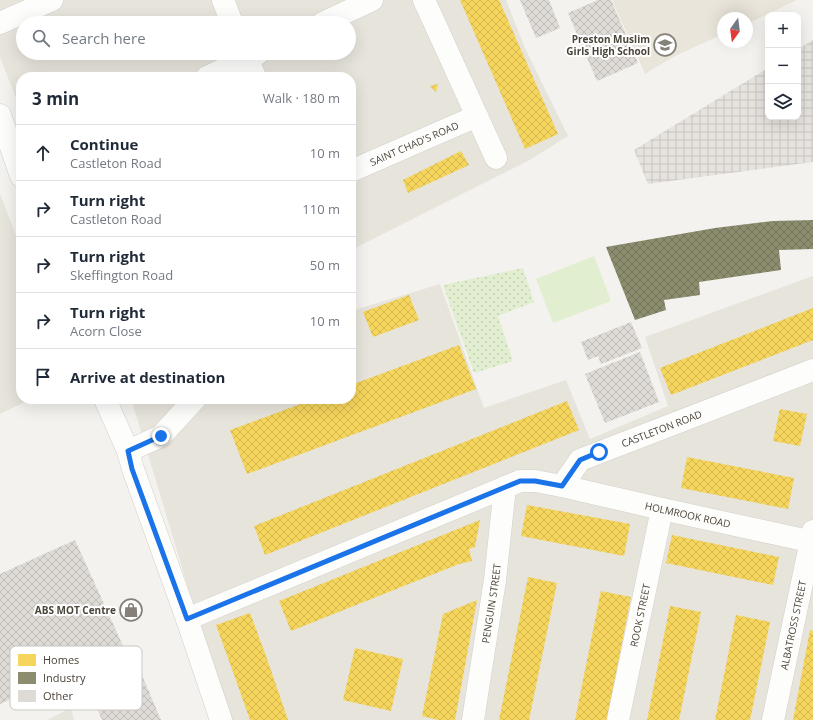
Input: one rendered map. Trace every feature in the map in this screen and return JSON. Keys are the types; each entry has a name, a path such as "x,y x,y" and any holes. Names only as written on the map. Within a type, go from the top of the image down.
{"street":[{"path":"17,16 52,0"},
{"path":"223,0 229,16"},
{"path":"338,16 372,0"},
{"path":"424,0 496,158"},
{"path":"0,24 16,17"},
{"path":"220,72 252,60"},
{"path":"0,115 16,158"},
{"name":"SAINT CHAD'S ROAD","path":"356,169 477,116"},
{"name":"CASTLETON ROAD","path":"562,486 580,460 813,370"},
{"path":"107,404 128,451 132,469 187,619 221,720"},
{"path":"128,451 161,436 190,404"},
{"path":"187,619 520,481 535,481 562,486"},
{"name":"HOLMROOK ROAD","path":"562,486 662,510 812,538"},
{"name":"PENGUIN STREET","path":"474,720 495,580 505,487"},
{"name":"ROOK STREET","path":"618,720 662,510"},
{"name":"ALBATROSS STREET","path":"773,720 812,538"}],"shaded area":[{"path":"0,0 506,0 525,48 568,136 528,161 356,247 356,72 16,72 16,98 0,57"},
{"name":"Preston Muslim Girls High School","path":"612,0 797,0 772,12 765,12 765,15 753,21 753,12 717,12 717,37 673,57 645,74"},
{"path":"813,40 813,162 648,184 634,150 765,70 765,120 801,120 801,47"},
{"path":"0,194 16,235 16,404 21,404 0,414"},
{"path":"813,276 813,720 228,720 133,405 356,404 356,309 440,284 484,408 566,380 590,439 668,406 645,337"},
{"path":"67,710 72,710 74,720 47,720"}],"green space":[{"path":"594,256 611,301 553,323 536,279"},
{"path":"523,268 534,302 498,316 513,361 474,373 443,285"}],"building: Homes":[{"path":"460,0 499,0 558,134 525,149"},
{"path":"438,84 436,92 430,86"},
{"path":"461,151 469,165 408,193 403,180"},
{"path":"409,295 419,320 373,337 363,312"},
{"path":"813,308 813,340 671,395 660,368"},
{"path":"459,345 476,389 247,474 230,430 300,404 356,404 356,383"},
{"path":"567,401 579,430 265,555 254,526"},
{"path":"780,409 807,414 800,446 773,441"},
{"path":"687,457 794,478 788,509 681,488"},
{"path":"527,505 630,524 624,556 521,536"},
{"path":"480,520 475,547 469,549 472,561 459,564 291,631 279,601"},
{"path":"672,535 779,557 773,585 666,563"},
{"path":"528,577 557,583 529,720 499,720"},
{"path":"601,591 631,597 607,720 575,720"},
{"path":"477,600 455,720 438,720 422,716 443,614"},
{"path":"670,606 701,612 679,720 647,720"},
{"path":"250,613 288,720 250,720 216,625"},
{"path":"736,615 770,622 750,720 715,720"},
{"path":"810,630 813,631 813,720 793,720"},
{"path":"355,648 403,659 391,711 343,700"}],"building: Industry":[{"path":"813,220 813,249 779,250 781,270 699,282 700,295 664,300 666,310 635,320 606,247 715,228 773,221"}],"building: Other":[{"path":"520,0 549,0 560,28 536,38"},
{"path":"598,0 611,0 638,63 597,81 568,13"},
{"path":"631,322 642,348 601,364 598,356 588,360 581,342"},
{"path":"640,352 659,402 605,423 585,374"},
{"path":"75,540 123,646 10,646 10,699 0,704 0,574"},
{"path":"142,675 161,720 102,720 98,710 142,710"}],"place":[{"name":"Preston Muslim Girls High School","path":"665,45"},
{"name":"ABS MOT Centre","path":"131,610"}],"route":[{"path":"161,436 128,451 132,469 187,619 520,481 535,481 562,486 580,460 599,452"}]}
